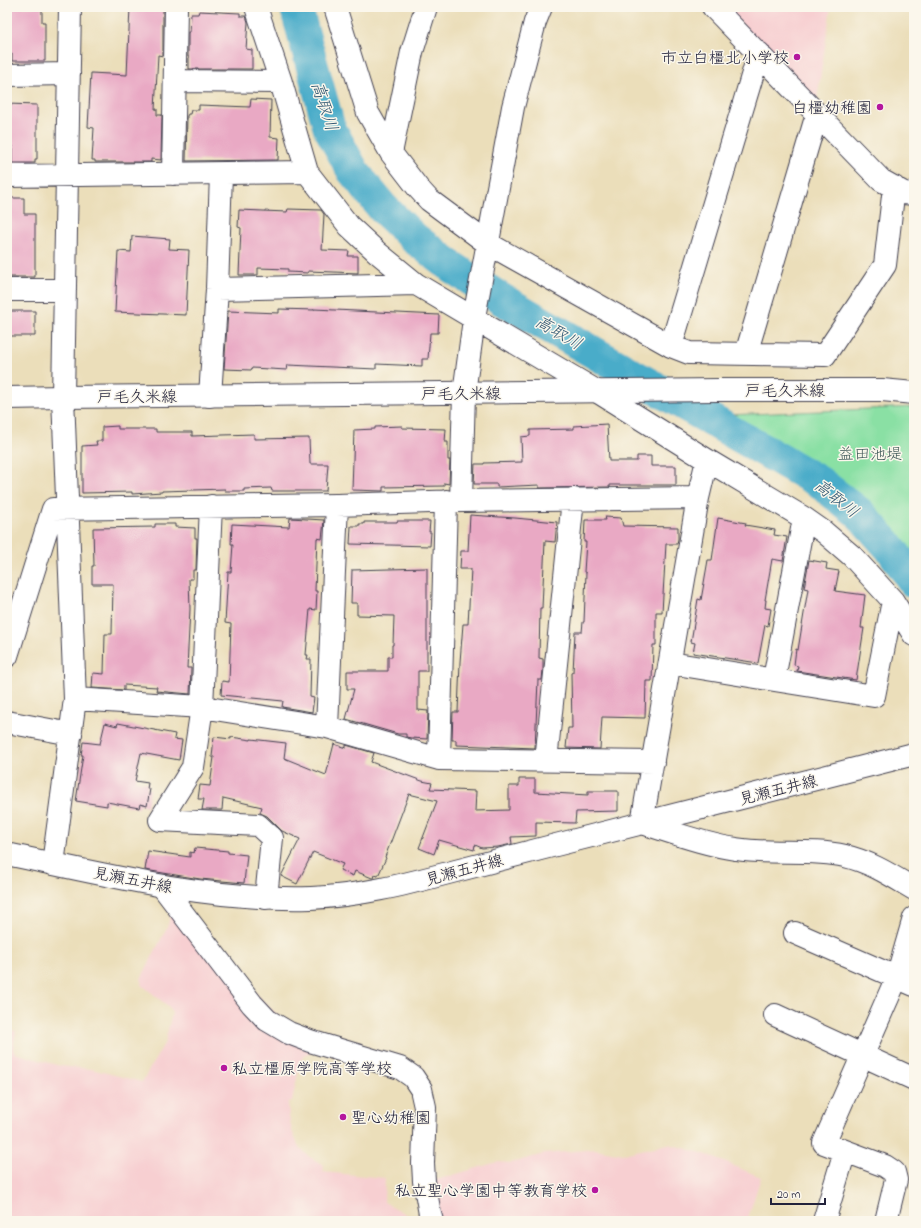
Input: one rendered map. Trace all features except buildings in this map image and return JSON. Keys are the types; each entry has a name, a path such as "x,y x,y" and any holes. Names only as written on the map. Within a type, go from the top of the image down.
{"street":[{"path":"53,864 75,699 63,396 70,7"},
{"path":"173,174 176,7"},
{"path":"256,7 281,82 307,172 349,226 378,253 416,284 475,315 607,392 707,460 804,518 824,532 852,556 892,601 914,635"},
{"path":"335,7 368,113 391,153 429,200 487,250 671,346 689,353 824,355 885,265 904,191 881,180 713,7"},
{"path":"391,153 412,52 426,7"},
{"path":"439,759 454,501 464,392 475,315 513,107 535,22 541,7"},
{"path":"671,346 759,53"},
{"path":"7,75 69,74"},
{"path":"175,81 281,82"},
{"path":"746,354 817,114"},
{"path":"7,176 307,172"},
{"path":"210,396 217,289 221,174"},
{"path":"217,289 416,284"},
{"path":"7,290 65,290"},
{"name":"戸毛久米線","path":"7,398 63,396 210,396 718,390 882,390 914,393"},
{"path":"707,460 698,498 642,823 716,845 736,849 824,853 845,856 881,869 914,889"},
{"path":"7,656 53,509 698,498"},
{"path":"546,761 572,499"},
{"path":"327,727 337,505"},
{"path":"211,506 202,707 193,767 160,820 258,825 272,838 266,898"},
{"path":"774,679 804,518"},
{"path":"670,663 874,696 892,601"},
{"path":"75,699 202,707 327,727 439,759 653,762"},
{"path":"7,722 71,734"},
{"name":"見瀬五井線","path":"7,854 162,886 223,895 266,898 312,898 361,894 410,883 914,754"},
{"path":"162,886 252,1004 267,1020 289,1033 310,1041 400,1068 413,1077 421,1089 425,1107 423,1162 424,1181 432,1221"},
{"path":"886,1221 896,1180 894,1172 885,1166 824,1143 863,1055 906,981 914,918"},
{"path":"795,933 906,981"},
{"path":"775,1015 914,1079"},
{"path":"824,1221 845,1150"}],"shaded area":[{"name":"市立白橿北小学校","path":"726,7 831,7 816,106"},
{"name":"私立橿原学院高等学校","path":"174,913 314,1051 306,1054 301,1060 292,1101 288,1102 292,1131 298,1145 308,1156 324,1165 323,1172 385,1178 384,1202 414,1219 424,1215 422,1221 7,1221 7,1030 16,1031 13,1049 15,1053 60,1066 91,1069 142,1082 165,1042 172,1013 169,1007 142,985 141,979 168,925 170,916"},
{"name":"私立聖心学園中等教育学校","path":"668,1144 702,1153 761,1177 747,1221 440,1221 433,1181 497,1162 511,1163 544,1154 595,1149 623,1154"}],"green space":[{"name":"益田池堤","path":"914,407 914,568 899,544 862,504 773,438 728,415"}],"waterway":[{"name":"高取川","path":"296,7 329,127 353,171 382,207 414,238 452,267 501,299 819,482 859,513 892,550 914,582"}],"place":[{"name":"市立白橿北小学校","path":"797,57"},
{"name":"白橿幼稚園","path":"880,107"},
{"name":"私立橿原学院高等学校","path":"224,1068"},
{"name":"聖心幼稚園","path":"343,1117"},
{"name":"私立聖心学園中等教育学校","path":"595,1190"}]}
